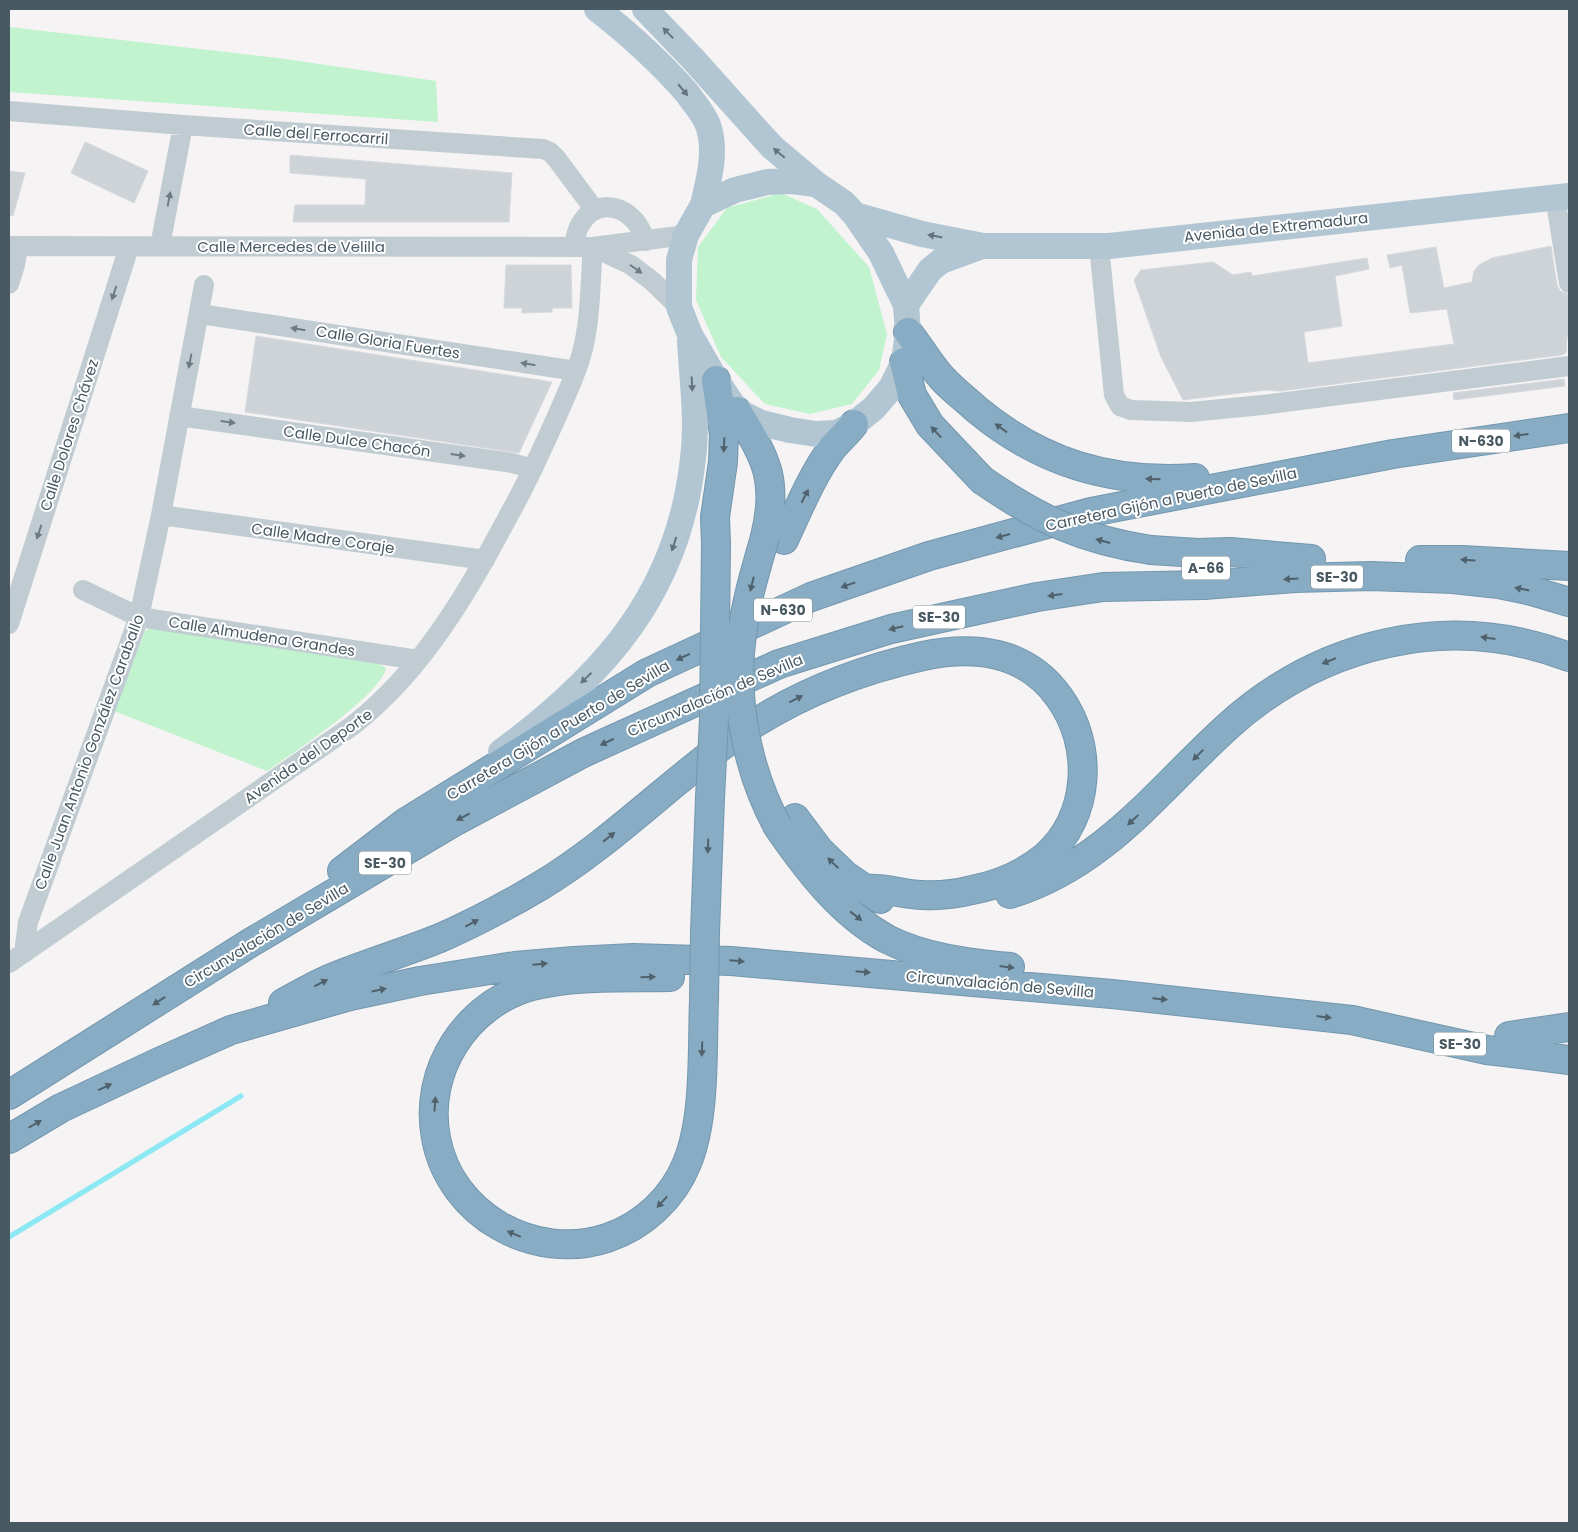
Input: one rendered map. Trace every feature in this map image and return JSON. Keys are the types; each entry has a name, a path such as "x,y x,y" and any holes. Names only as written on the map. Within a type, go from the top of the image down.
{"highway":[{"path":"908,332 942,378 988,418 1032,447 1087,469 1134,478 1172,480 1240,473 1317,461 1392,454"},
{"path":"904,362 912,395 930,425 982,480 1028,510 1082,535 1151,550 1198,553 1230,552 1311,559"},
{"path":"716,380 724,434 723,462 715,517 714,710 705,932 704,1000 700,1102 693,1145 682,1175 673,1189 652,1213 626,1230 601,1240 574,1245 532,1240 506,1231 480,1213 460,1192 445,1167 436,1138 434,1101 440,1071 447,1054 458,1037 483,1011 512,994 532,986 554,982 599,978 678,977 760,981 796,966"},
{"path":"737,410 758,446 771,484 775,566 759,636 757,693 767,751 778,786 794,818 819,850 845,875 884,901 936,910 988,901 1016,892 1054,876 1069,868 1116,835 1226,728 1267,694 1322,664 1359,650 1390,641 1448,635 1473,636 1528,645 1569,657"},
{"path":"854,424 834,446 820,466 804,497 775,538 752,583 742,634 740,693 754,766 765,801 778,827 814,875 850,912 887,938 921,951 976,964 1064,974 1112,994"},
{"name":"Carretera Gijón a Puerto de Sevilla","path":"250,943 406,822 647,673 811,597 929,556 1091,512 1392,454 1569,428"},
{"name":"A-66","path":"1103,587 1205,568 1311,559 1462,560 1569,566"},
{"name":"Circunvalación de Sevilla","path":"9,1095 69,1059 250,943 452,823 583,753 779,664 891,629 1037,597 1103,587 1204,585 1294,578 1416,577 1499,584 1569,602"},
{"path":"231,1030 330,978 464,927 541,885 595,849 734,737 786,705 832,683 886,665 934,654 972,651 989,652 1011,660 1036,674 1060,698 1076,728 1084,764 1079,803 1060,839 1046,856 1012,878 992,886 970,891 922,896 877,888 866,889"},
{"name":"Circunvalación de Sevilla","path":"9,1139 61,1108 231,1030 350,996 428,979 515,966 633,958 731,961 796,966 1112,994 1352,1020 1487,1050 1569,1060"},
{"path":"1352,1020 1569,1042"},
{"path":"1509,1036 1569,1026"}],"main road":[{"path":"597,9 623,29 668,71 696,104 708,125 712,147 711,167 703,205 686,235 679,260 679,307 690,335 716,380 737,410 761,423 816,434 837,432 854,424 874,408 892,388 904,362 908,332 906,305 881,253 855,215 844,203 816,184 772,147 645,9"},
{"path":"703,205 735,190 767,182 791,180 816,184"},
{"name":"Avenida de Extremadura","path":"983,246 1099,246 1562,196"},
{"path":"855,215 922,234 983,246"},
{"path":"906,305 930,270 941,261 983,246"},
{"path":"406,822 512,744 560,703 612,652 633,626 650,599 673,548 690,485 694,457 694,431 690,335"}],"street":[{"name":"Calle del Ferrocarril","path":"9,111 183,125 542,149 550,152 556,158 594,209"},
{"path":"160,246 183,125"},
{"path":"1562,196 1569,283"},
{"path":"583,247 578,227 583,219 594,209 610,208 623,211 636,222 646,241"},
{"name":"Calle Mercedes de Velilla","path":"13,246 583,247 686,235"},
{"path":"9,284 15,265 13,246"},
{"path":"1099,246 1114,395 1120,406 1131,410 1191,412 1262,405 1569,366"},
{"name":"Calle Dolores Chávez","path":"9,624 128,247"},
{"name":"Calle Mercedes de Velilla","path":"583,247 631,266 652,281 679,307"},
{"name":"Avenida del Deporte","path":"17,958 352,726 376,708 418,660 459,603 485,560 533,469 576,371 586,331 583,247"},
{"name":"Calle Juan Antonio González Caraballo","path":"17,958 28,922 140,617 200,314 204,285"},
{"name":"Calle Gloria Fuertes","path":"200,314 576,371"},
{"name":"Calle Dulce Chacón","path":"180,416 512,463 533,469"},
{"name":"Calle Madre Coraje","path":"161,515 485,560"},
{"name":"Calle Almudena Grandes","path":"83,590 140,617 418,660"}],"green space":[{"path":"9,27 278,58 436,81 438,122 9,92"},
{"path":"781,193 817,209 869,267 887,334 879,370 852,404 810,414 765,404 721,357 696,300 698,247 727,208"},
{"path":"150,628 379,664 386,668 369,693 353,708 267,771 114,711 145,631"}],"building":[{"path":"85,142 148,171 134,203 71,173"},
{"path":"290,155 512,173 509,222 293,222 295,205 365,205 366,179 290,173"},
{"path":"9,171 25,173 13,216 9,215"},
{"path":"1551,246 1557,285 1560,291 1568,294 1569,337 1567,337 1566,353 1281,391 1265,390 1183,400 1161,357 1134,280 1141,270 1213,262 1233,275 1251,272 1252,276 1367,258 1369,269 1335,276 1342,326 1304,332 1308,363 1454,344 1447,309 1410,313 1402,265 1390,268 1387,255 1436,247 1444,288 1472,282 1474,271 1479,265 1492,258"},
{"path":"506,265 571,265 572,308 552,308 552,312 522,313 522,308 504,308"},
{"path":"256,336 552,382 519,453 245,412"},
{"path":"1564,379 1565,386 1454,400 1453,393"}],"waterway":[{"path":"9,1237 241,1096"}]}
